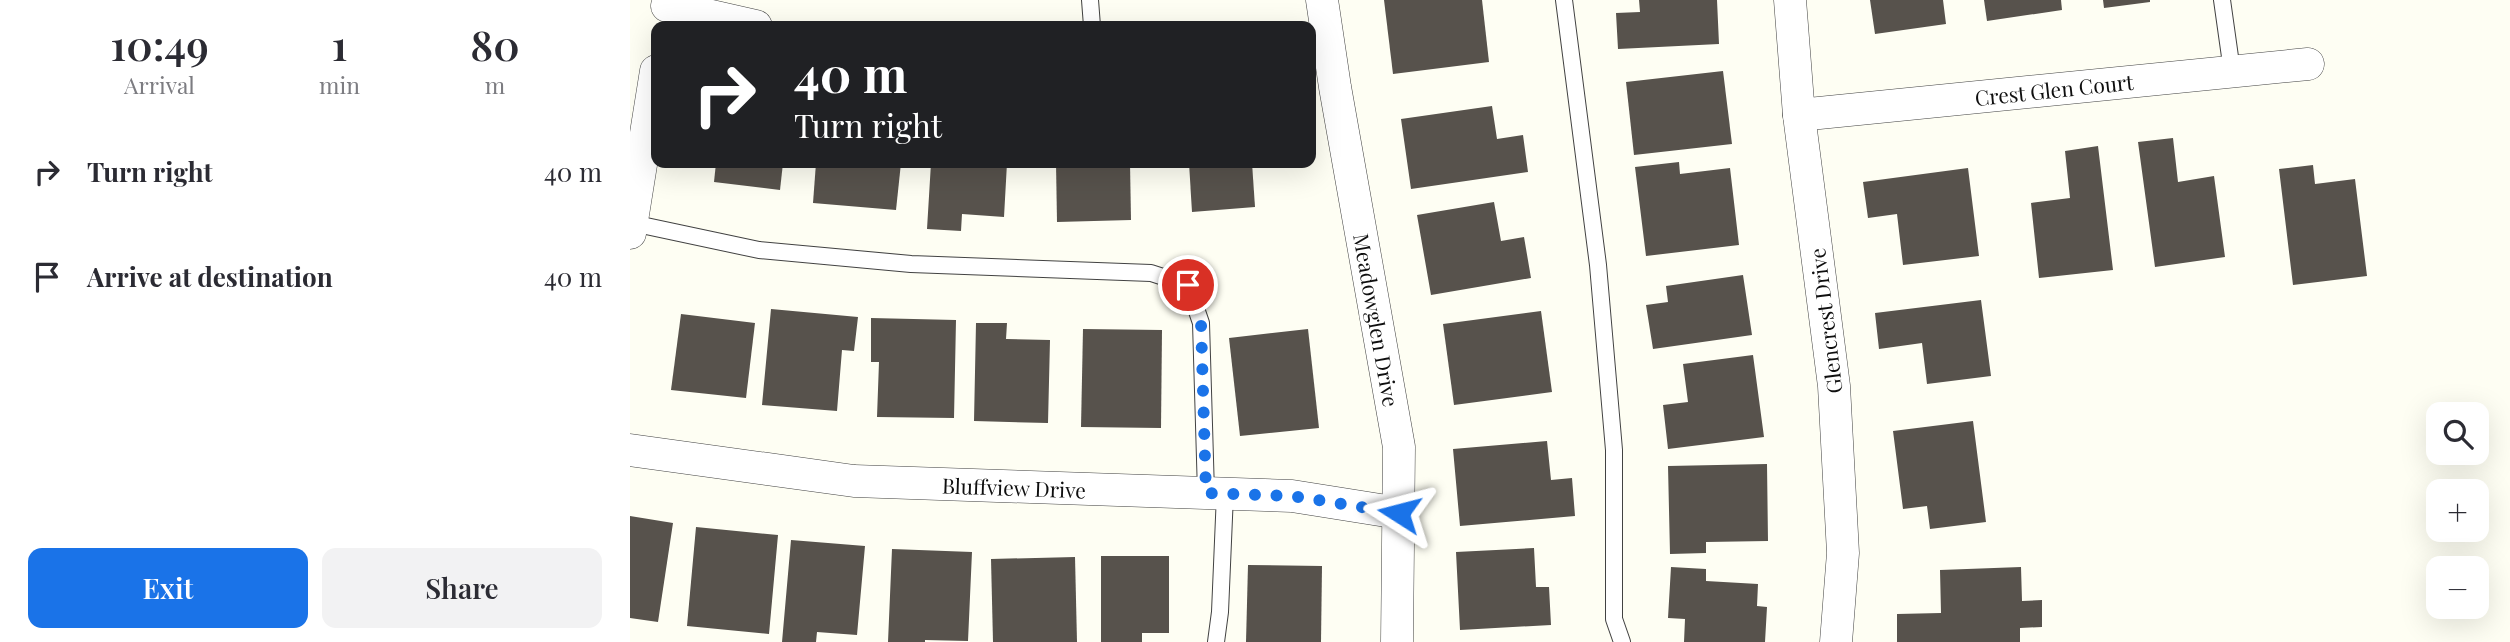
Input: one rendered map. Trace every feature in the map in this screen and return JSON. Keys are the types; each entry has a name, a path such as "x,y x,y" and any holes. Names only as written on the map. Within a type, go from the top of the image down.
{"street":[{"name":"Meadowglen Drive","path":"1322,0 1319,42 1399,447 1397,642"},
{"name":"Glencrest Drive","path":"1790,0 1800,115 1834,386 1843,553 1836,642"},
{"path":"666,11 726,21"},
{"name":"Crest Glen Court","path":"1800,115 2308,64"},
{"path":"631,228 651,102"},
{"name":"Bluffview Drive","path":"630,450 854,481 1292,496 1399,513"}],"lane":[{"path":"1090,0 1092,21"},
{"path":"1564,0 1600,292 1614,450 1614,619 1622,642"},
{"path":"2222,0 2232,71"},
{"path":"631,228 759,250 911,264 1151,273 1188,285 1201,323 1216,493 1220,612 1216,642"}],"building":[{"path":"1384,0 1482,0 1489,62 1393,74"},
{"path":"1639,0 1717,0 1719,44 1618,49 1616,13 1640,12"},
{"path":"1870,0 1943,0 1946,24 1875,34"},
{"path":"1984,0 2061,0 2062,10 1987,21"},
{"path":"2103,0 2150,0 2150,2 2104,8"},
{"path":"1723,71 1732,144 1634,155 1626,82"},
{"path":"1492,106 1497,139 1523,135 1528,172 1411,189 1401,119"},
{"path":"2173,138 2178,182 2214,176 2225,257 2155,267 2138,142"},
{"path":"2098,146 2113,270 2039,278 2031,203 2070,198 2065,151"},
{"path":"1679,162 1680,174 1730,168 1739,245 1646,256 1635,167"},
{"path":"2313,165 2315,184 2355,179 2367,276 2293,285 2279,169"},
{"path":"715,168 782,168 780,190 714,182"},
{"path":"816,168 900,168 896,210 813,203"},
{"path":"931,168 1007,168 1004,217 962,214 961,231 927,229"},
{"path":"1056,168 1130,168 1131,220 1057,222"},
{"path":"1189,168 1252,168 1255,207 1192,212"},
{"path":"1968,168 1979,256 1903,265 1897,214 1868,218 1863,182"},
{"path":"1494,202 1501,241 1524,237 1531,278 1431,295 1417,215"},
{"path":"1743,275 1752,335 1653,349 1646,305 1668,302 1666,286"},
{"path":"1981,300 1991,376 1927,384 1922,343 1879,349 1875,313"},
{"path":"771,309 858,317 854,351 842,350 837,411 762,405"},
{"path":"1541,311 1552,392 1454,405 1443,324"},
{"path":"681,314 755,323 746,398 671,390"},
{"path":"871,318 956,320 954,418 877,417 879,362 871,362"},
{"path":"976,323 1007,323 1006,339 1050,340 1048,423 974,421"},
{"path":"1083,329 1162,330 1161,428 1081,427"},
{"path":"1308,329 1319,428 1240,436 1229,338"},
{"path":"1753,355 1764,437 1668,449 1663,405 1688,402 1683,364"},
{"path":"1973,421 1986,522 1930,529 1927,506 1903,509 1893,431"},
{"path":"1547,441 1551,480 1572,478 1575,516 1460,526 1453,449"},
{"path":"1767,464 1768,541 1706,542 1706,553 1670,554 1668,466"},
{"path":"630,516 673,523 658,622 630,618"},
{"path":"696,527 778,535 769,634 687,626"},
{"path":"791,540 865,546 857,635 817,632 816,642 782,642"},
{"path":"1534,548 1536,587 1549,587 1551,625 1460,630 1456,552"},
{"path":"892,549 972,552 968,641 888,642"},
{"path":"1101,556 1169,556 1169,633 1142,633 1142,642 1101,642"},
{"path":"1075,557 1077,642 993,642 991,559"},
{"path":"1248,565 1322,566 1321,642 1246,642"},
{"path":"1671,567 1706,569 1706,581 1758,584 1757,606 1767,607 1765,642 1684,642 1685,619 1668,618"},
{"path":"2021,567 2022,601 2042,600 2042,627 2020,628 2020,642 1897,642 1897,614 1941,613 1940,570"}],"route":[{"path":"1188,285 1201,323 1206,493 1292,496 1399,513"}]}
